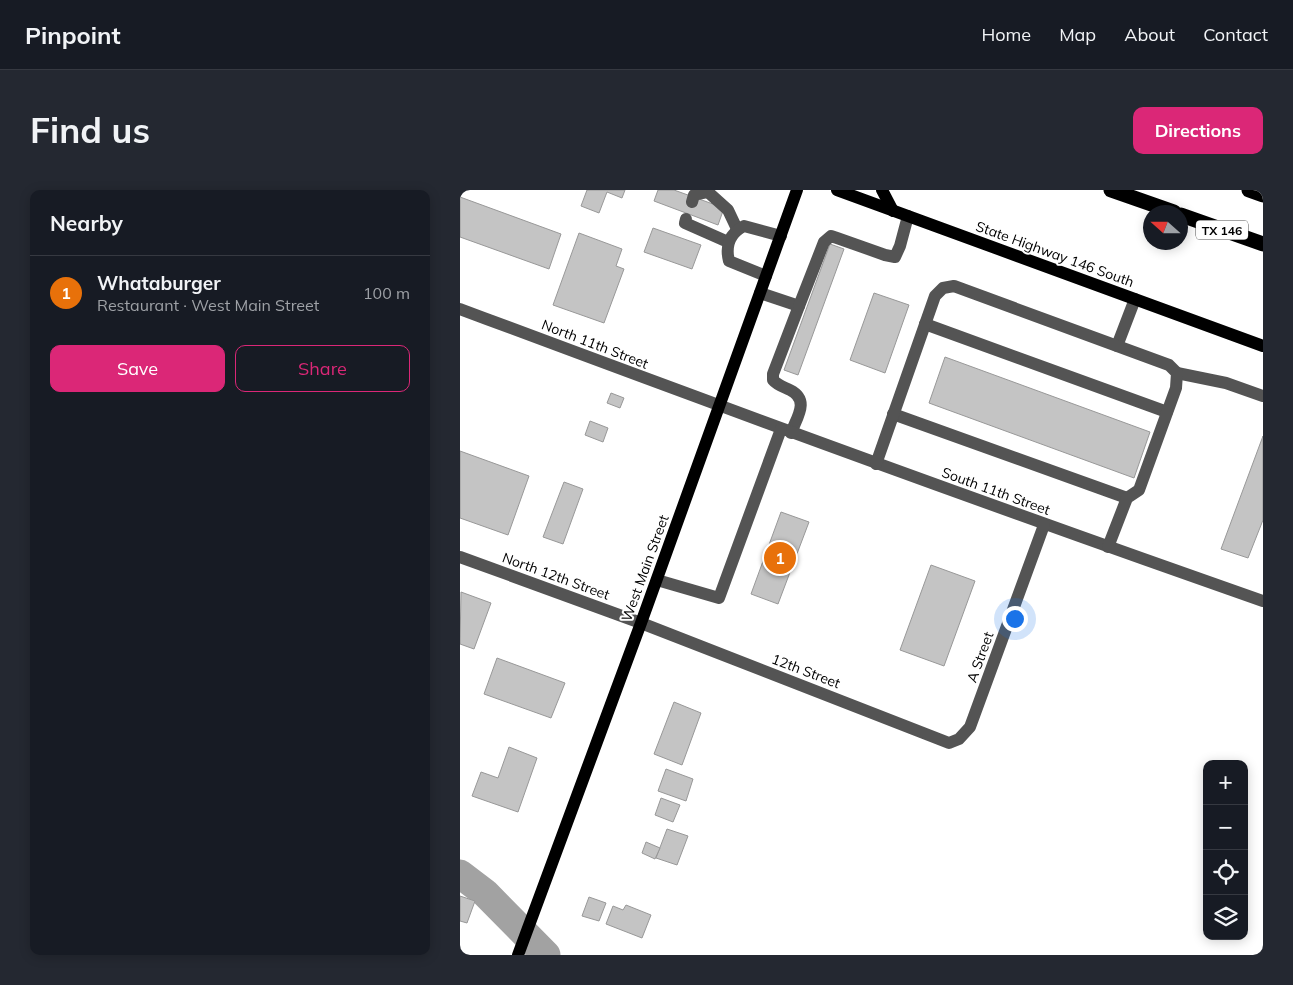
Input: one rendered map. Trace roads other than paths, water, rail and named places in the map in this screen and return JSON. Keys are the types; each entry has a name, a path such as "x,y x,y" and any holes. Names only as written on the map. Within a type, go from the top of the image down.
{"highway":[{"path":"1111,190 1154,205"},
{"path":"1249,190 1263,195"},
{"name":"TX 146","path":"1188,218 1263,244"}],"main road":[{"name":"West Main Street","path":"518,955 657,580 797,190"},
{"name":"State Highway 146 South","path":"837,190 1263,346"},
{"path":"882,190 893,211"}],"street":[{"path":"691,196 709,191 728,210 736,229"},
{"path":"657,580 718,598 786,431 801,406 801,400 798,395 776,384 773,380 773,374 824,242 831,236 895,257 908,216"},
{"path":"686,219 685,223 728,242"},
{"path":"766,276 729,261 727,254 728,242 736,229 744,226 781,236"},
{"path":"876,464 935,296 943,288 954,286 1169,365 1177,374 1226,383 1263,396"},
{"path":"760,293 799,306"},
{"path":"1118,346 1135,299"},
{"name":"North 11th Street","path":"460,309 719,406"},
{"path":"926,324 1168,412"},
{"path":"1108,547 1126,498 1139,490 1176,388 1177,374"},
{"name":"South 11th Street","path":"719,406 1044,525 1263,602"},
{"path":"893,414 1126,498"},
{"name":"A Street","path":"959,739 970,727 1044,525"},
{"name":"North 12th Street","path":"460,557 641,623"},
{"name":"12th Street","path":"641,623 949,743 959,739"}],"waterway":[{"path":"460,874 485,893 546,955"}],"place":[{"name":"Whataburger","path":"780,558"}]}
